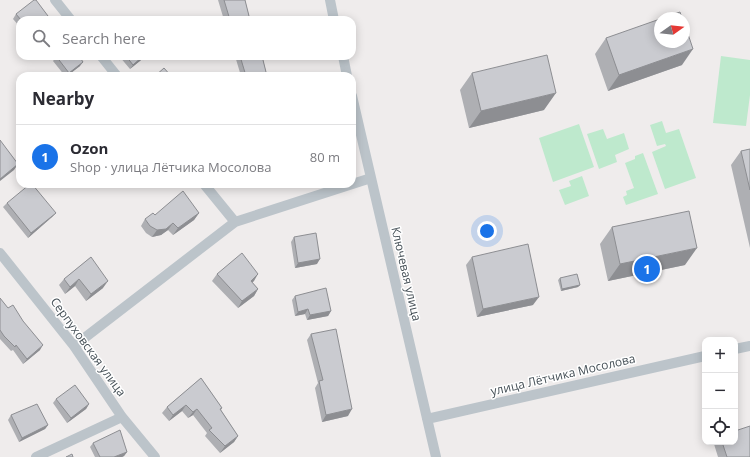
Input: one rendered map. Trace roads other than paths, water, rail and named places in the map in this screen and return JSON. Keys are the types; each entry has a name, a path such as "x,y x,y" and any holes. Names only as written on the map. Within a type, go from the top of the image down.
{"street":[{"path":"55,0 69,16"},
{"path":"330,0 333,16"},
{"path":"104,60 114,72"},
{"path":"344,60 346,72"},
{"name":"Ключевая улица","path":"356,113 436,457"},
{"path":"356,183 371,178"},
{"path":"207,188 235,222"},
{"path":"74,346 235,222 340,188"},
{"name":"Серпуховская улица","path":"0,253 74,346 122,417 155,457"},
{"path":"738,348 750,346"},
{"name":"улица Лётчика Мосолова","path":"427,419 702,357"},
{"path":"36,457 122,417"}],"place":[{"name":"Ozon","path":"647,269"}]}
